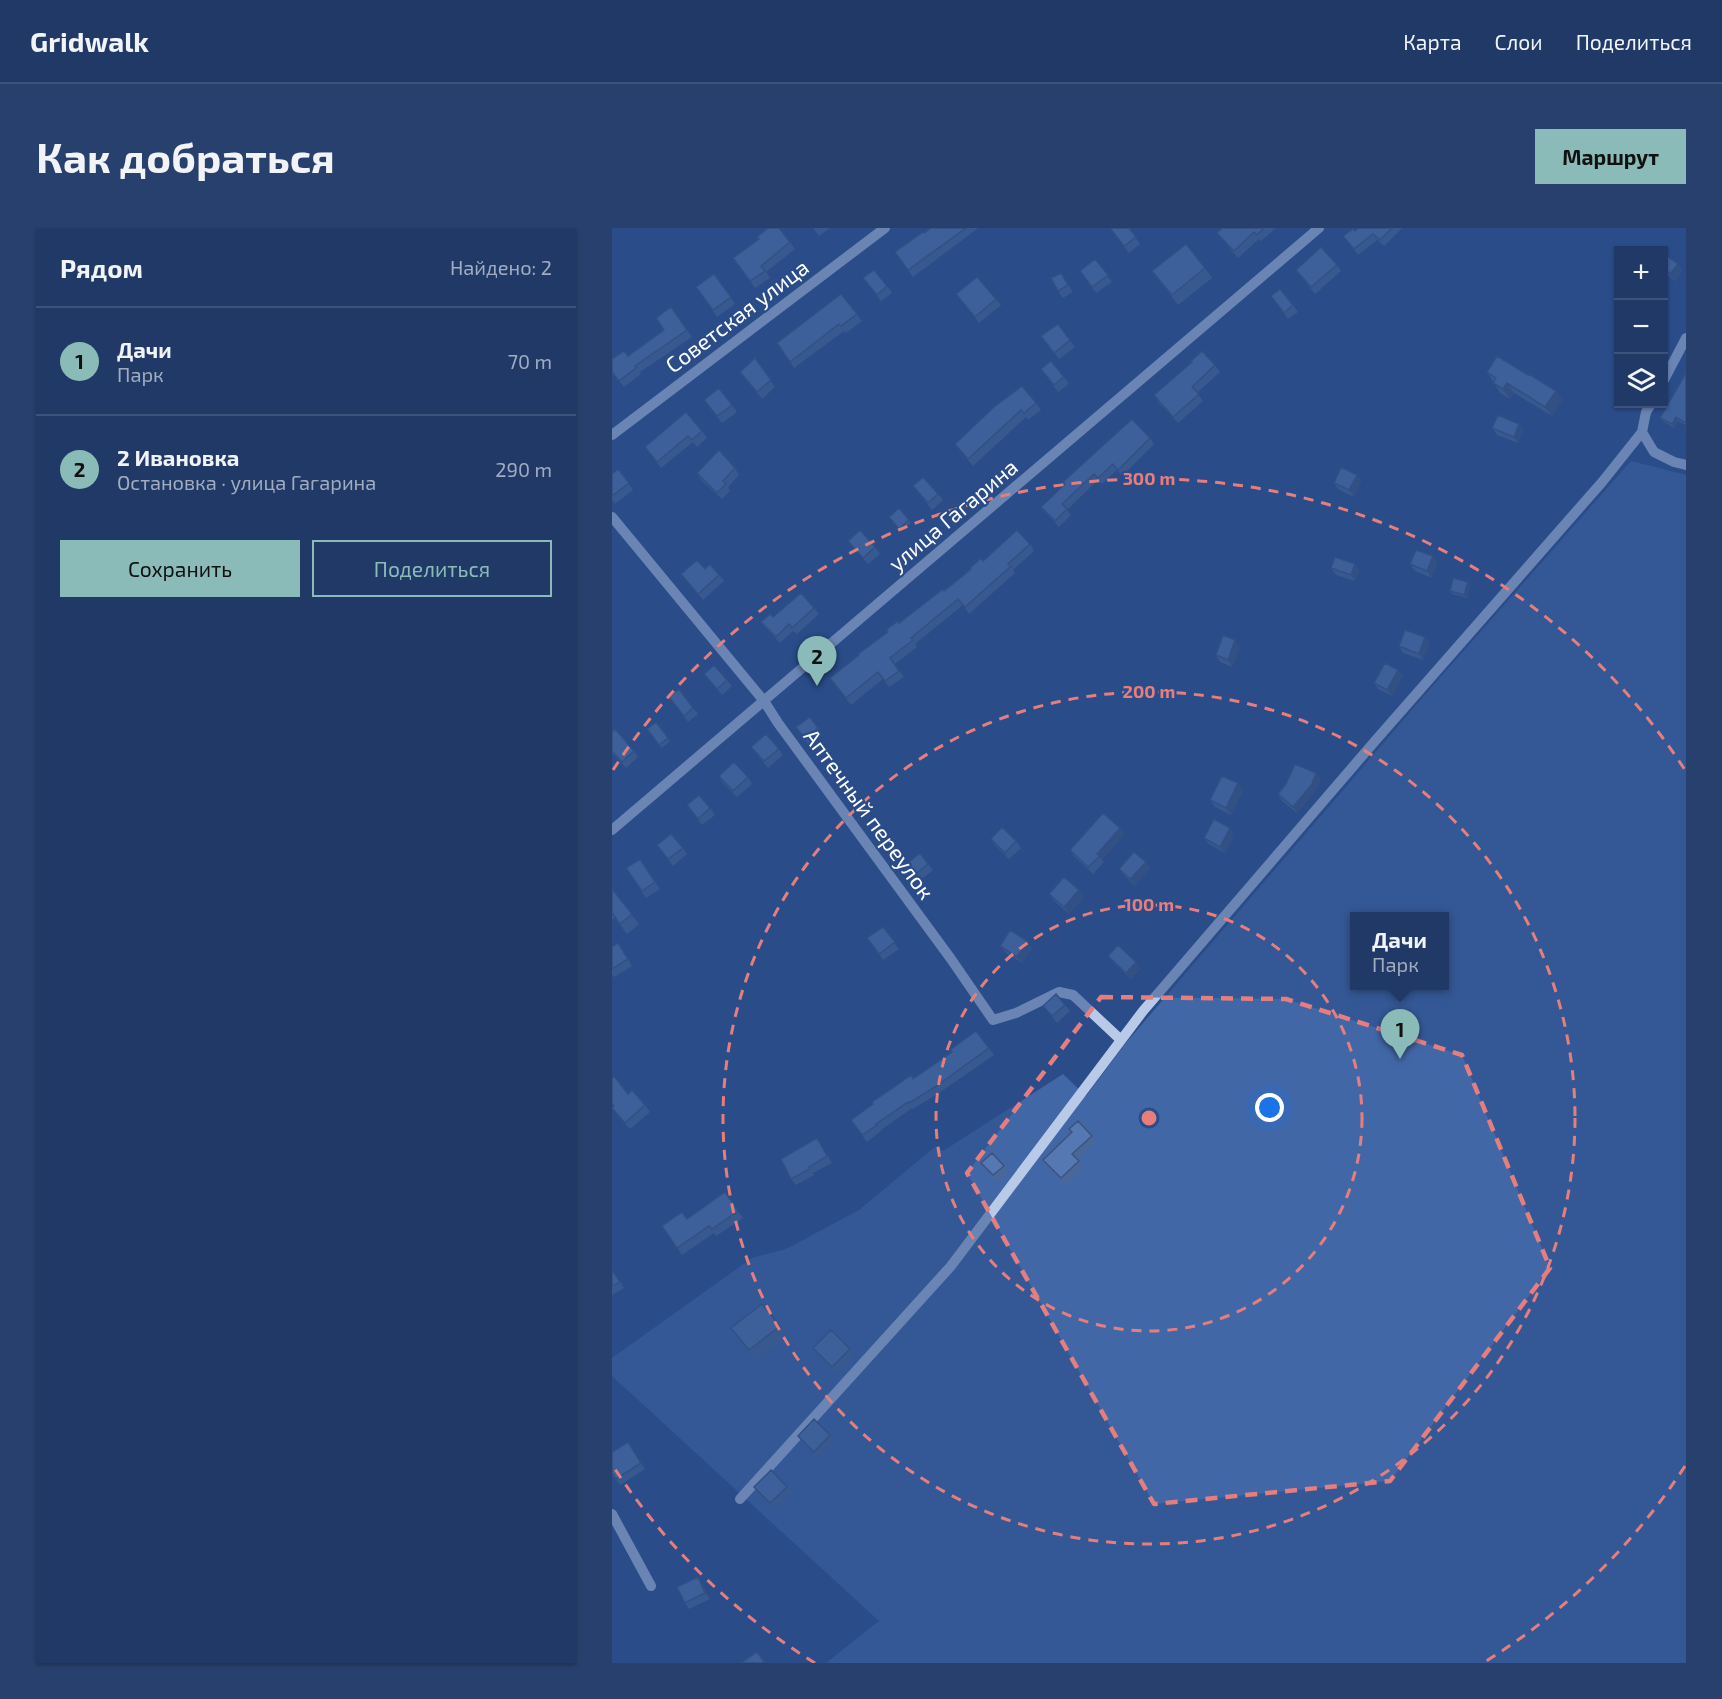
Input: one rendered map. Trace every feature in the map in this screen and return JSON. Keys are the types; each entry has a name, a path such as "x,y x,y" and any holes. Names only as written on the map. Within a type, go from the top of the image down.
{"street":[{"name":"Советская улица","path":"612,435 885,228"},
{"name":"улица Гагарина","path":"612,830 1319,228"},
{"path":"1668,372 1686,338"},
{"path":"740,1499 951,1266 1151,1002 1603,481 1642,432 1648,408"},
{"path":"1642,432 1654,452 1686,465"},
{"name":"Аптечный переулок","path":"612,517 764,701 993,1020 1016,1013 1059,992 1073,995 1121,1040"},
{"path":"612,1514 651,1586"}],"highlighted area":[{"path":"1101,997 1286,999 1462,1055 1550,1268 1390,1481 1154,1504 967,1173"}],"shaded area":[{"path":"1631,461 1686,475 1686,1663 826,1663 879,1621 612,1376 612,1358 752,1258 786,1249 859,1210 936,1146 943,1151 1063,1074 1086,1096 1125,1044 1423,697"}],"building":[{"path":"768,228 779,228 790,242 761,266 765,271 750,281 733,258 759,239 757,237"},
{"path":"931,228 966,228 908,270 895,252"},
{"path":"1110,228 1129,228 1136,237 1124,246"},
{"path":"1222,228 1264,228 1257,235 1254,232 1234,251 1217,233"},
{"path":"1358,228 1392,228 1380,240 1373,234 1354,249 1343,236"},
{"path":"1186,244 1205,268 1172,295 1152,271"},
{"path":"1321,247 1337,265 1311,287 1296,270"},
{"path":"1668,257 1678,264 1670,274 1668,272"},
{"path":"1095,259 1108,275 1092,287 1080,271"},
{"path":"874,270 887,286 877,295 863,278"},
{"path":"1061,273 1068,285 1058,291 1051,278"},
{"path":"714,274 731,297 713,310 696,287"},
{"path":"977,277 996,299 975,317 956,294"},
{"path":"1280,289 1293,305 1284,313 1271,296"},
{"path":"841,294 857,314 841,326 839,324 790,362 777,343"},
{"path":"671,307 687,330 635,366 636,368 619,381 612,372 612,359 624,351 628,356 664,330 656,318"},
{"path":"1058,324 1070,340 1054,353 1041,336"},
{"path":"1202,351 1215,365 1192,387 1199,394 1173,417 1154,395"},
{"path":"1497,356 1556,391 1545,407 1507,383 1503,389 1493,383 1496,378 1487,372"},
{"path":"755,358 771,380 757,392 740,372"},
{"path":"1051,361 1064,377 1054,385 1041,369"},
{"path":"1686,373 1686,423 1676,417 1672,424 1660,418 1668,408"},
{"path":"1022,386 1036,403 1024,413 1021,410 968,459 955,444 994,407"},
{"path":"719,388 732,405 717,416 704,400"},
{"path":"686,412 702,431 692,440 688,436 657,462 645,447"},
{"path":"1498,415 1519,424 1514,437 1492,428"},
{"path":"1132,419 1150,438 1118,470 1113,464 1098,478 1094,474 1062,504 1067,509 1055,521 1041,507 1065,484 1063,482"},
{"path":"719,450 735,468 723,481 726,484 717,493 697,473"},
{"path":"1341,467 1357,475 1349,490 1334,483"},
{"path":"618,469 629,483 612,496 612,474"},
{"path":"923,477 938,494 928,503 913,486"},
{"path":"899,508 909,520 899,529 889,517"},
{"path":"860,530 875,547 863,558 848,541"},
{"path":"1017,530 1030,544 1008,564 1011,566 965,607 958,599 911,638 913,640 890,658 899,671 885,681 878,672 846,698 830,678 888,632 886,630 898,621 899,623 943,589 944,591 981,558 983,561"},
{"path":"1416,550 1433,556 1427,571 1410,564"},
{"path":"1335,557 1355,564 1351,575 1331,568"},
{"path":"697,560 705,569 710,564 719,575 698,594 681,574"},
{"path":"1453,578 1468,582 1464,595 1450,591"},
{"path":"801,593 814,608 792,628 789,624 776,637 761,622 770,614 773,617"},
{"path":"1405,630 1425,637 1419,654 1399,646"},
{"path":"1223,635 1235,640 1228,660 1216,655"},
{"path":"1385,663 1398,670 1387,690 1374,683"},
{"path":"714,665 727,680 717,689 704,674"},
{"path":"679,689 693,708 684,716 669,697"},
{"path":"810,717 818,728 805,739 796,727"},
{"path":"656,722 668,738 659,745 647,729"},
{"path":"615,729 634,751 622,762 612,751 612,732"},
{"path":"766,734 779,749 764,761 751,747"},
{"path":"734,762 748,777 733,791 719,776"},
{"path":"1295,764 1316,773 1312,784 1293,807 1278,794 1286,784"},
{"path":"1222,776 1238,783 1226,808 1210,800"},
{"path":"699,795 710,808 698,819 687,805"},
{"path":"1103,813 1120,828 1097,854 1100,856 1088,867 1070,850"},
{"path":"1214,819 1230,828 1220,847 1204,838"},
{"path":"1002,827 1016,841 1005,853 991,839"},
{"path":"671,834 683,848 668,859 657,845"},
{"path":"1134,852 1146,862 1130,879 1119,869"},
{"path":"920,853 928,864 913,876 904,866"},
{"path":"640,859 655,882 642,891 626,868"},
{"path":"1064,877 1079,890 1064,907 1049,894"},
{"path":"612,889 632,914 620,924 612,913"},
{"path":"883,927 895,942 879,954 867,938"},
{"path":"1010,930 1027,941 1017,957 1000,946"},
{"path":"618,943 628,959 612,969 612,947"},
{"path":"1118,945 1136,962 1126,973 1108,956"},
{"path":"1056,994 1065,1005 1052,1016 1043,1006"},
{"path":"976,1031 989,1048 862,1135 851,1120 873,1104 872,1102 911,1075 913,1079 952,1052 950,1050"},
{"path":"614,1076 628,1094 632,1090 645,1105 625,1123 612,1108 614,1106 612,1104 612,1078"},
{"path":"1078,1121 1092,1136 1072,1154 1079,1161 1061,1178 1043,1160 1072,1132 1069,1129"},
{"path":"817,1138 827,1156 809,1167 810,1169 791,1179 781,1159"},
{"path":"992,1153 1004,1166 993,1175 981,1163"},
{"path":"725,1192 738,1211 712,1229 709,1226 677,1248 662,1226 682,1212 687,1219"},
{"path":"612,1270 620,1282 612,1286"},
{"path":"762,1304 780,1326 749,1350 731,1328"},
{"path":"831,1330 850,1349 832,1367 813,1348"},
{"path":"814,1419 830,1435 814,1452 798,1436"},
{"path":"628,1442 641,1463 616,1479 612,1473 612,1452"},
{"path":"771,1470 787,1487 770,1503 754,1487"},
{"path":"698,1577 705,1593 685,1603 677,1587"},
{"path":"757,1652 765,1663 741,1663"}],"place":[{"name":"2 Ивановка","path":"817,686"},
{"name":"Дачи","path":"1400,1059"}]}
